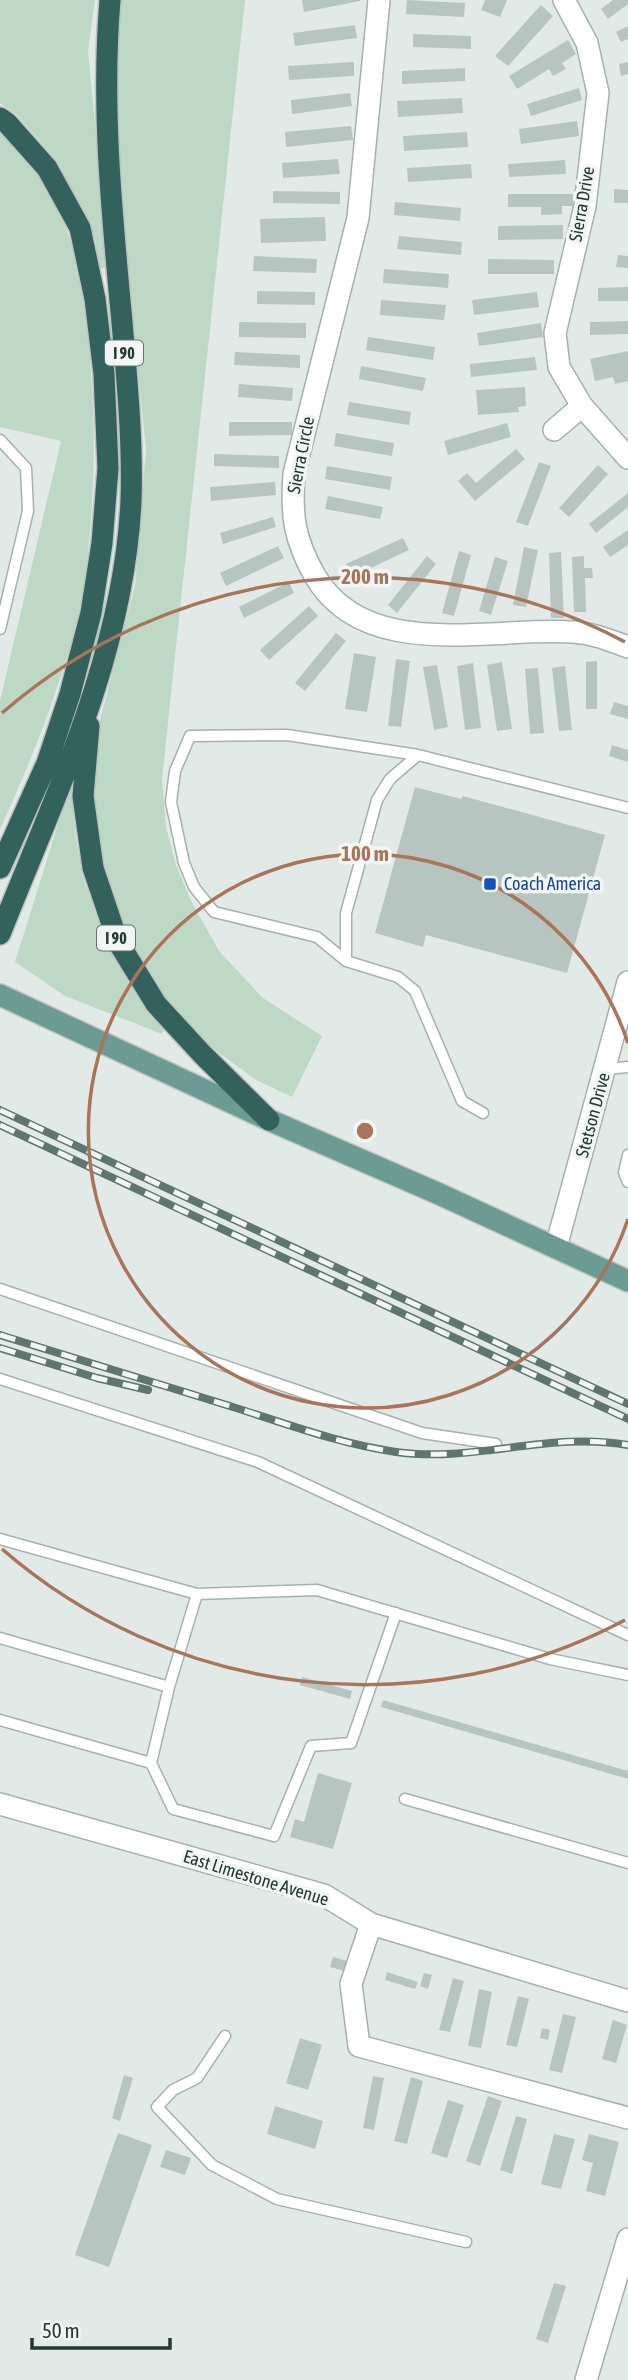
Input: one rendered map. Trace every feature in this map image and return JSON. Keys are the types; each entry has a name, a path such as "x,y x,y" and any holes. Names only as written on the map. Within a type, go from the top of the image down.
{"highway":[{"name":"I 90","path":"0,934 91,703 122,581 131,501 130,417 110,187 105,58 110,0"},
{"path":"0,118 47,168 80,228 95,299 104,374 108,468 102,543 91,613 70,694 47,763 0,867"},
{"name":"I 90","path":"91,703 83,796 93,868 118,942 156,1004 269,1120"}],"main road":[{"path":"0,995 269,1120 437,1193 628,1281"}],"street":[{"name":"Sierra Circle","path":"379,0 380,13 358,218 294,474 291,508 301,551 324,591 354,615 386,629 418,634 572,632 599,636 628,647"},
{"name":"Sierra Drive","path":"564,0 587,43 598,93 584,206 555,333 559,367 582,406 628,458"},
{"path":"554,430 582,406"},
{"name":"Stetson Drive","path":"556,1247 628,982"},
{"name":"East Limestone Avenue","path":"0,1804 324,1895 371,1924 628,2001"},
{"path":"371,1924 351,1984 359,2046 628,2118"},
{"path":"586,2380 628,2239"}],"lane":[{"path":"0,440 26,468 29,511 0,629"},
{"path":"483,1113 462,1101 415,991 398,977 346,961 317,937 214,912 194,887 184,863 171,802 174,771 190,736 287,735 418,755 628,808"},
{"path":"346,961 346,913 377,800 390,779 418,755"},
{"path":"605,1069 628,1067"},
{"path":"628,1155 624,1173 628,1182"},
{"path":"0,1289 422,1433 496,1444"},
{"path":"0,1379 258,1462 628,1635"},
{"path":"0,1539 197,1594 317,1590 550,1659 628,1675"},
{"path":"197,1594 169,1687 151,1763 173,1809 274,1836 311,1746 351,1743 396,1613"},
{"path":"0,1638 169,1687"},
{"path":"0,1720 151,1763"},
{"path":"405,1799 628,1863"},
{"path":"225,2036 197,2078 173,2090 158,2107 212,2165 277,2199 466,2242"}],"green space":[{"path":"0,0 95,0 88,51 109,268 99,268 95,239 57,161 16,114 0,103"},
{"path":"117,0 245,0 162,779 166,827 176,865 191,901 219,951 263,998 322,1036 292,1097 256,1080 211,1047 166,998 128,938 102,867 91,795 96,736 135,586 146,449 113,127"},
{"path":"0,133 46,186 72,246 88,337 94,440 86,576 76,625 48,714 0,829 0,701 61,441 0,427"},
{"path":"74,773 75,832 82,875 101,928 127,980 164,1028 162,1034 65,996 15,962"}],"building":[{"path":"302,0 360,0 360,1 304,12"},
{"path":"407,0 465,3 464,17 406,14"},
{"path":"485,0 507,0 500,17 481,10"},
{"path":"613,0 628,0 628,4 608,19 601,9"},
{"path":"541,5 553,16 508,66 495,56"},
{"path":"355,25 357,38 295,46 293,33"},
{"path":"628,26 628,39 621,42 616,32"},
{"path":"413,34 471,36 471,49 413,47"},
{"path":"568,40 576,54 562,63 566,69 553,76 549,69 517,89 509,76"},
{"path":"354,62 354,76 289,80 288,66"},
{"path":"628,62 628,74 621,76 619,64"},
{"path":"465,68 465,81 402,84 402,71"},
{"path":"579,88 582,100 531,116 527,104"},
{"path":"350,93 352,106 292,114 291,100"},
{"path":"462,98 463,113 398,117 397,101"},
{"path":"577,121 579,136 521,144 519,129"},
{"path":"351,126 353,140 286,147 285,132"},
{"path":"467,132 468,147 404,151 403,136"},
{"path":"338,159 340,174 283,178 282,163"},
{"path":"565,160 566,174 509,177 508,164"},
{"path":"471,164 472,178 408,182 407,168"},
{"path":"614,189 628,190 628,203 614,203"},
{"path":"273,191 340,192 340,204 273,203"},
{"path":"508,194 573,194 573,206 562,206 562,214 541,215 541,207 508,207"},
{"path":"395,202 461,208 460,221 394,215"},
{"path":"325,217 326,241 261,243 260,219"},
{"path":"563,225 563,239 498,240 498,226"},
{"path":"399,236 462,242 461,255 397,249"},
{"path":"618,255 628,256 628,268 616,267"},
{"path":"254,256 317,259 316,273 253,271"},
{"path":"488,259 554,260 554,274 488,274"},
{"path":"384,269 449,274 448,288 383,283"},
{"path":"628,287 628,301 598,301 598,288"},
{"path":"257,291 315,292 315,305 257,304"},
{"path":"537,292 539,307 474,315 472,300"},
{"path":"381,300 446,305 444,320 380,315"},
{"path":"628,321 628,334 590,335 590,322"},
{"path":"239,322 306,323 306,338 239,337"},
{"path":"541,323 543,337 479,346 477,333"},
{"path":"368,337 435,347 433,360 366,350"},
{"path":"628,351 628,381 615,384 613,377 595,381 590,359"},
{"path":"235,352 300,355 300,368 234,365"},
{"path":"535,357 537,370 471,377 470,364"},
{"path":"361,366 426,378 423,391 359,379"},
{"path":"239,384 293,388 292,401 238,397"},
{"path":"525,387 526,406 518,407 519,412 478,415 476,390"},
{"path":"349,402 411,412 409,425 347,415"},
{"path":"229,422 292,422 292,435 229,436"},
{"path":"507,423 511,437 448,455 444,441"},
{"path":"336,433 394,443 392,456 334,446"},
{"path":"516,449 525,459 475,501 458,481 467,473 476,483"},
{"path":"214,454 279,456 279,468 214,466"},
{"path":"539,462 551,466 528,526 516,522"},
{"path":"598,465 608,474 569,517 559,508"},
{"path":"327,466 392,477 390,490 325,479"},
{"path":"275,482 276,495 211,501 210,487"},
{"path":"628,493 628,507 596,533 589,524"},
{"path":"328,496 383,507 380,519 325,509"},
{"path":"273,517 276,527 223,544 220,533"},
{"path":"628,530 628,545 610,557 603,547"},
{"path":"403,538 409,550 352,577 346,564"},
{"path":"278,546 284,558 226,586 220,573"},
{"path":"524,547 538,550 526,607 513,605"},
{"path":"459,551 471,555 454,616 442,613"},
{"path":"561,552 564,618 551,618 549,553"},
{"path":"427,556 436,564 397,613 388,605"},
{"path":"584,556 584,568 592,568 593,578 585,578 586,612 574,612 572,557"},
{"path":"495,557 508,561 491,615 479,611"},
{"path":"289,582 294,593 244,618 239,607"},
{"path":"309,606 318,616 269,660 260,650"},
{"path":"336,633 346,641 305,691 295,683"},
{"path":"354,653 376,657 367,712 345,709"},
{"path":"396,659 410,661 401,727 388,726"},
{"path":"597,661 597,709 586,709 586,662"},
{"path":"502,662 512,729 497,731 487,665"},
{"path":"473,663 481,728 465,730 457,666"},
{"path":"437,665 448,727 434,730 423,667"},
{"path":"565,666 572,730 559,731 552,668"},
{"path":"538,668 544,733 530,734 525,669"},
{"path":"614,702 628,706 628,719 610,714"},
{"path":"612,745 628,750 628,762 609,756"},
{"name":"Coach America","path":"415,787 461,799 463,796 605,835 567,973 426,935 423,947 375,933"},
{"path":"302,1677 352,1691 350,1699 300,1685"},
{"path":"383,1700 628,1771 628,1779 381,1707"},
{"path":"318,1773 352,1783 333,1849 290,1837 295,1819 304,1822"},
{"path":"333,1957 347,1961 345,1971 330,1967"},
{"path":"387,1972 418,1982 415,1989 385,1980"},
{"path":"424,1973 432,1975 428,1989 420,1986"},
{"path":"453,1978 464,1981 450,2032 439,2030"},
{"path":"479,1989 492,1992 481,2048 468,2046"},
{"path":"518,1996 529,1999 517,2047 506,2045"},
{"path":"563,2014 576,2017 562,2073 549,2070"},
{"path":"613,2020 627,2025 616,2063 602,2059"},
{"path":"542,2028 550,2030 548,2040 540,2038"},
{"path":"300,2038 322,2045 308,2090 286,2083"},
{"path":"124,2075 133,2078 120,2121 112,2118"},
{"path":"373,2076 384,2078 374,2130 363,2128"},
{"path":"411,2077 423,2081 407,2144 394,2141"},
{"path":"488,2096 502,2101 480,2166 466,2161"},
{"path":"448,2100 464,2105 447,2158 431,2153"},
{"path":"275,2106 323,2121 315,2149 267,2134"},
{"path":"516,2116 527,2119 512,2174 500,2170"},
{"path":"118,2133 152,2145 109,2267 75,2255"},
{"path":"554,2134 575,2139 561,2189 541,2184"},
{"path":"589,2134 619,2142 605,2196 586,2191 593,2163 582,2160"},
{"path":"166,2150 191,2158 185,2175 160,2167"},
{"path":"554,2283 566,2286 548,2343 536,2339"}],"railway":[{"path":"0,1110 628,1404"},
{"path":"0,1125 628,1419"},
{"path":"0,1335 314,1433 396,1452 454,1454 570,1442 628,1445"},
{"path":"0,1348 97,1378 148,1390"}],"place":[{"name":"Coach America","path":"490,884"}]}
